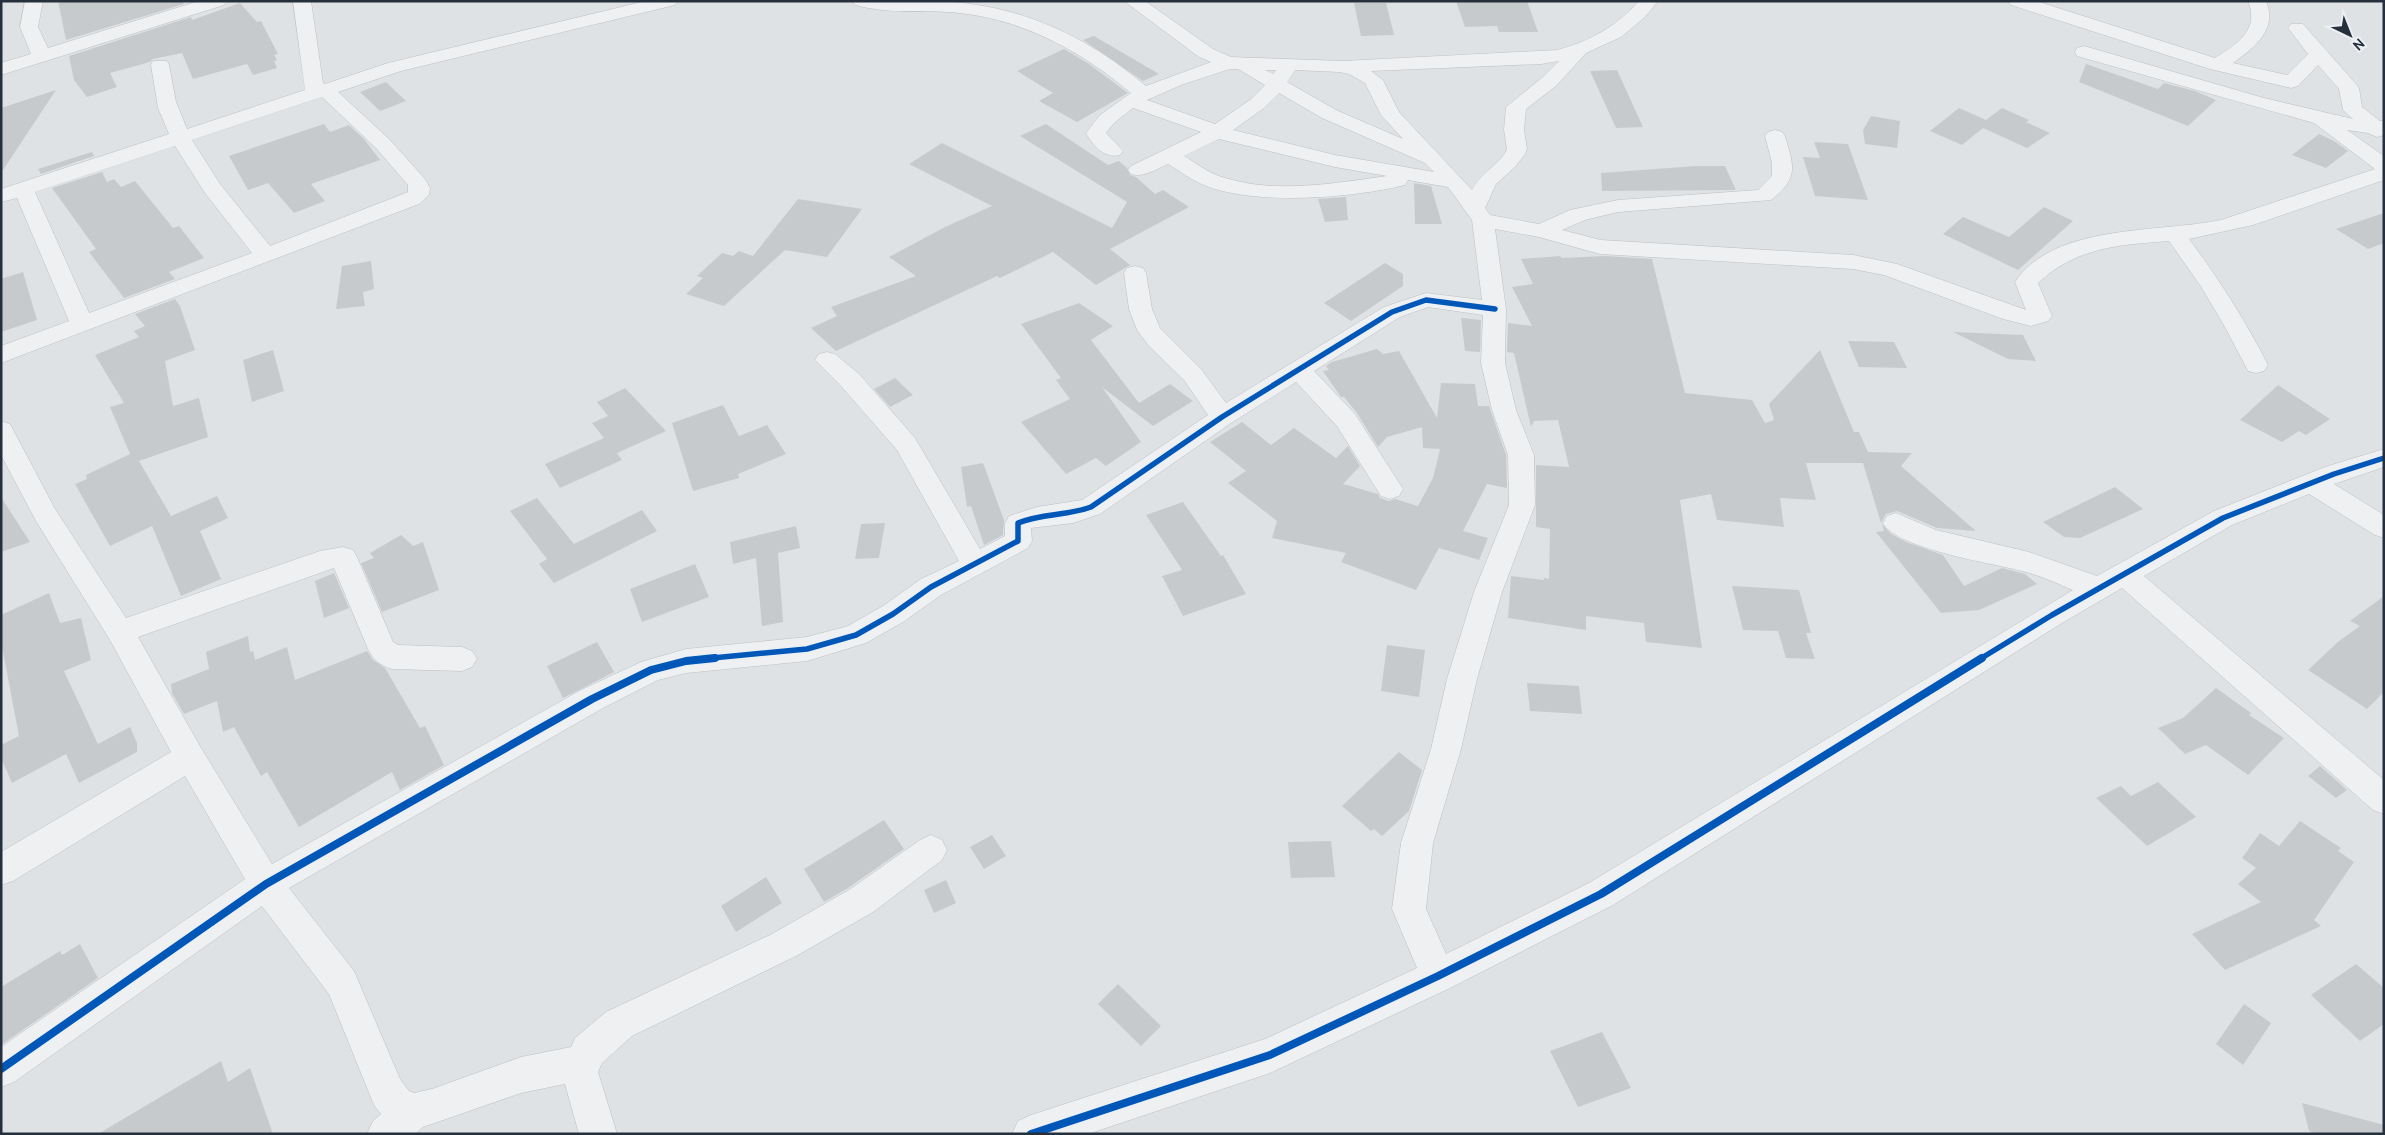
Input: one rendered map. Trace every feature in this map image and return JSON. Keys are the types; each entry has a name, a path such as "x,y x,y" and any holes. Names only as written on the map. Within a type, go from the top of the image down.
{"street":[{"path":"34,1 29,27 42,57"},
{"path":"1,69 218,1"},
{"path":"1,355 399,206 418,195 420,188 383,144 320,90 302,1"},
{"path":"1,196 320,90 447,53 523,37 648,3 669,1"},
{"path":"861,1 883,6 952,7 996,15 1056,34 1086,50 1137,97 1214,132 1335,162 1428,168"},
{"path":"1133,1 1206,53 1235,64 1284,74 1340,66 1541,58 1578,51 1606,38 1639,14 1649,1"},
{"path":"2017,1 2217,65 2290,82 2318,54"},
{"path":"2217,65 2240,50 2255,34 2262,17 2261,8 2257,1"},
{"path":"2297,28 2349,88 2353,110 2381,132"},
{"path":"1438,976 1409,909 1417,843 1446,749 1462,679 1488,592 1522,505 1521,455 1504,410 1493,363 1495,309 1478,214 1486,182 1497,171 1510,163 1515,155 1517,149 1514,114 1516,107 1550,81 1578,51"},
{"path":"2084,52 2239,98 2340,124 2381,132"},
{"path":"1113,151 1099,139 1096,133 1102,123 1137,97 1235,64"},
{"path":"160,65 169,111 180,136 215,192 266,256"},
{"path":"1340,66 1355,70 1373,80 1391,115 1428,168"},
{"path":"1138,170 1214,132 1252,110 1284,74"},
{"path":"1284,74 1329,114 1392,144 1428,168 1455,182 1478,214 1600,247 1853,262 1889,269 2011,314 2031,318 2040,316 2026,282 2038,268 2050,259 2067,251 2094,243 2207,230 2226,226 2384,173"},
{"path":"2317,118 2384,166"},
{"path":"1542,231 1578,215 1618,206 1764,196 1779,186 1784,174 1775,136"},
{"path":"1168,154 1216,183 1256,192 1359,186 1428,168"},
{"path":"24,188 82,324"},
{"path":"2174,234 2210,284 2237,327 2256,366"},
{"path":"1135,273 1140,308 1150,330 1164,348 1188,369 1222,417"},
{"path":"1,1069 266,884 592,699 651,670 686,661 807,650 856,635 893,614 931,586 975,565 1018,541 1018,524 1040,515 1078,513 1091,507 1222,417 1392,312 1426,300 1495,309"},
{"path":"827,360 850,380 906,444 975,565"},
{"path":"1298,369 1346,420 1390,489"},
{"path":"1,430 46,514 120,632 190,757 266,884 342,983 387,1092 397,1105 414,1111"},
{"path":"1031,1134 1270,1055 1438,976 1601,894 1771,787 2111,581 2223,518 2361,463 2384,458"},
{"path":"2311,483 2384,528"},
{"path":"1896,523 1930,539 2111,581 2384,800"},
{"path":"120,632 330,558 344,557 382,649 392,657 426,656 462,659"},
{"path":"1,870 190,757"},
{"path":"598,1134 579,1070 588,1051 619,1024 784,946 861,901 931,850"},
{"path":"386,1134 414,1111 432,1107 521,1075 584,1062"}],"building":[{"path":"58,1 182,1 184,4 66,40"},
{"path":"1456,1 1527,1 1538,32 1499,32 1497,26 1465,27"},
{"path":"240,3 257,22 261,21 278,54 274,55 277,60 274,61 277,68 253,75 247,64 193,79 182,53 153,59 150,62 110,73 117,87 87,97 74,80 69,56 191,17 192,20"},
{"path":"1354,3 1386,3 1394,35 1361,36"},
{"path":"1094,36 1159,74 1143,81 1083,40"},
{"path":"1064,49 1089,64 1128,93 1077,122 1039,101 1053,93 1017,71"},
{"path":"2086,64 2158,89 2164,83 2195,91 2216,100 2188,126 2079,82"},
{"path":"1617,70 1643,127 1616,128 1590,71"},
{"path":"386,82 406,101 380,111 360,92"},
{"path":"56,90 1,173 1,108"},
{"path":"1959,108 1986,120 2002,108 2029,120 2026,122 2050,133 2027,148 1983,128 1962,145 1930,131"},
{"path":"1871,116 1900,121 1897,148 1865,144 1863,130"},
{"path":"324,124 330,132 349,125 364,139 380,160 311,184 325,201 294,213 268,183 248,190 229,156"},
{"path":"1046,124 1108,165 1119,161 1127,168 1130,175 1136,177 1155,194 1163,190 1189,207 1110,249 1130,265 1096,285 1053,252 1000,278 997,276 836,351 811,328 837,316 831,307 916,276 889,257 945,227 992,206 909,164 942,143 1112,228 1127,202 1020,136"},
{"path":"2319,134 2334,141 2348,151 2326,168 2292,155"},
{"path":"1814,142 1848,144 1868,200 1815,196 1803,157 1820,158"},
{"path":"92,152 94,156 41,174 38,169"},
{"path":"1696,166 1725,166 1736,190 1602,191 1601,173"},
{"path":"102,172 107,182 114,179 121,187 135,181 173,228 179,226 204,258 169,272 175,279 124,298 89,252 96,249 52,188"},
{"path":"1414,183 1431,186 1442,224 1415,224"},
{"path":"1346,197 1348,220 1325,222 1318,199"},
{"path":"798,199 862,209 827,257 785,250 724,306 686,294 703,278 697,276 722,253 733,256 739,251 753,256"},
{"path":"2044,207 2073,221 2018,270 1943,234 1963,217 2009,237"},
{"path":"2384,213 2384,243 2368,249 2336,229"},
{"path":"1560,256 1562,258 1605,256 1652,259 1685,393 1752,400 1765,423 1774,420 1769,404 1820,350 1854,432 1859,432 1868,452 1912,453 1901,466 1976,531 1937,528 1897,511 1886,514 1881,523 1863,463 1806,463 1816,500 1780,498 1784,527 1717,520 1711,494 1680,500 1702,648 1646,642 1644,623 1586,616 1586,630 1508,618 1511,576 1549,579 1550,529 1536,527 1536,465 1569,467 1558,420 1534,421 1531,427 1514,353 1507,352 1508,323 1532,326 1512,287 1533,284 1521,259"},
{"path":"371,261 374,289 363,292 365,306 336,309 342,266"},
{"path":"1385,263 1403,274 1403,286 1351,321 1324,303"},
{"path":"23,272 37,320 1,332 1,279"},
{"path":"175,299 180,306 195,350 165,361 173,406 199,398 208,437 139,461 171,516 217,496 228,518 200,531 221,579 181,596 152,526 110,546 75,484 87,479 86,475 130,454 110,407 124,403 95,355 139,337 134,331 145,326 135,314"},
{"path":"1079,303 1113,326 1091,340 1139,403 1170,384 1193,401 1153,426 1102,387 1141,442 1106,466 1096,458 1066,474 1021,422 1070,399 1056,380 1061,378 1021,324"},
{"path":"1461,318 1481,320 1480,352 1465,351"},
{"path":"1953,332 2023,335 2036,361 2008,359"},
{"path":"1848,341 1894,342 1907,368 1859,367"},
{"path":"1377,349 1383,354 1399,351 1437,418 1441,383 1475,384 1478,406 1489,406 1506,455 1507,488 1487,484 1463,531 1488,538 1479,560 1439,548 1416,590 1341,562 1346,553 1272,538 1277,521 1228,483 1246,471 1210,442 1242,422 1271,445 1294,428 1336,458 1348,446 1360,466 1343,484 1378,494 1380,498 1389,501 1395,499 1418,506 1433,478 1440,449 1423,448 1422,427 1387,437 1378,447 1357,413 1344,397 1341,397 1323,371 1329,370 1326,366 1332,362"},
{"path":"273,350 284,391 252,402 243,360"},
{"path":"895,378 913,395 890,407 874,389"},
{"path":"2278,385 2330,419 2306,435 2299,431 2282,442 2240,420"},
{"path":"625,388 666,431 617,453 622,460 560,488 545,464 604,438 592,423 608,416 597,402"},
{"path":"723,405 739,436 767,425 786,454 738,474 739,478 693,491 672,423"},
{"path":"983,463 1004,520 1003,535 984,545 971,506 967,507 961,467"},
{"path":"2115,487 2143,509 2080,538 2064,537 2043,522"},
{"path":"1,497 30,542 1,552"},
{"path":"537,498 574,544 642,510 657,531 554,583 539,564 547,559 510,511"},
{"path":"1183,502 1221,556 1223,555 1246,594 1183,616 1162,576 1182,570 1146,515"},
{"path":"885,523 879,558 855,559 861,524"},
{"path":"1882,524 1891,534 1906,542 1943,555 1964,586 2002,568 2025,574 2037,584 1979,610 1941,613 1876,532 1884,531"},
{"path":"796,526 800,548 778,553 783,622 762,626 756,558 733,564 730,542"},
{"path":"401,535 413,546 423,542 439,590 382,612 361,563 374,558 370,553"},
{"path":"695,564 709,597 642,622 630,589"},
{"path":"334,573 349,608 324,618 315,581"},
{"path":"1732,586 1799,590 1811,633 1806,633 1815,659 1786,658 1778,631 1743,630"},
{"path":"49,593 60,623 81,618 91,660 64,671 98,744 130,727 137,743 137,752 79,783 66,754 12,783 1,758 1,745 19,736 1,641 1,615"},
{"path":"2384,596 2384,692 2367,709 2308,670 2339,641 2360,626 2350,621"},
{"path":"248,636 250,652 253,651 255,660 287,647 295,680 367,651 373,660 385,668 420,728 425,726 444,765 400,790 392,772 299,827 267,772 261,776 234,727 223,732 217,701 184,714 172,693 171,684 209,669 206,652"},
{"path":"597,642 614,672 563,698 547,666"},
{"path":"1387,645 1425,650 1419,697 1381,691"},
{"path":"1527,683 1579,686 1582,714 1530,711"},
{"path":"2216,688 2251,713 2249,715 2284,738 2248,775 2206,745 2185,754 2158,728 2183,718"},
{"path":"1399,752 1422,770 1409,811 1382,836 1374,829 1371,831 1342,806"},
{"path":"2320,766 2347,790 2336,798 2308,776"},
{"path":"2158,782 2196,817 2147,846 2096,798 2121,786 2131,796"},
{"path":"884,820 904,849 848,888 824,902 804,869"},
{"path":"2300,821 2341,848 2338,851 2354,862 2314,920 2321,926 2225,970 2192,934 2261,902 2238,884 2256,868 2242,858 2260,833 2279,846"},
{"path":"992,835 1006,856 984,869 970,847"},
{"path":"1331,841 1335,877 1291,878 1288,842"},
{"path":"766,877 782,903 736,932 721,906"},
{"path":"946,880 956,903 934,913 924,890"},
{"path":"80,944 98,978 1,1045 1,987 60,951 62,955"},
{"path":"2356,964 2384,988 2384,1024 2360,1041 2311,995"},
{"path":"1118,984 1161,1026 1141,1046 1098,1004"},
{"path":"2244,1004 2271,1023 2243,1065 2216,1044"},
{"path":"1602,1032 1631,1088 1578,1107 1550,1051"},
{"path":"221,1061 228,1082 250,1068 273,1134 98,1134"},
{"path":"2302,1103 2384,1125 2384,1134 2317,1134 2309,1131"}],"cycle path":[{"path":"1,1069 266,884 592,699 651,670 686,661 807,649 856,635 893,614 931,587 1018,541 1018,523 1037,517 1073,513 1091,507 1222,417 1392,312 1426,300 1495,309"},
{"path":"1031,1134 1270,1055 1438,976 1601,894 2052,615 2223,518 2334,474 2384,458"}]}
